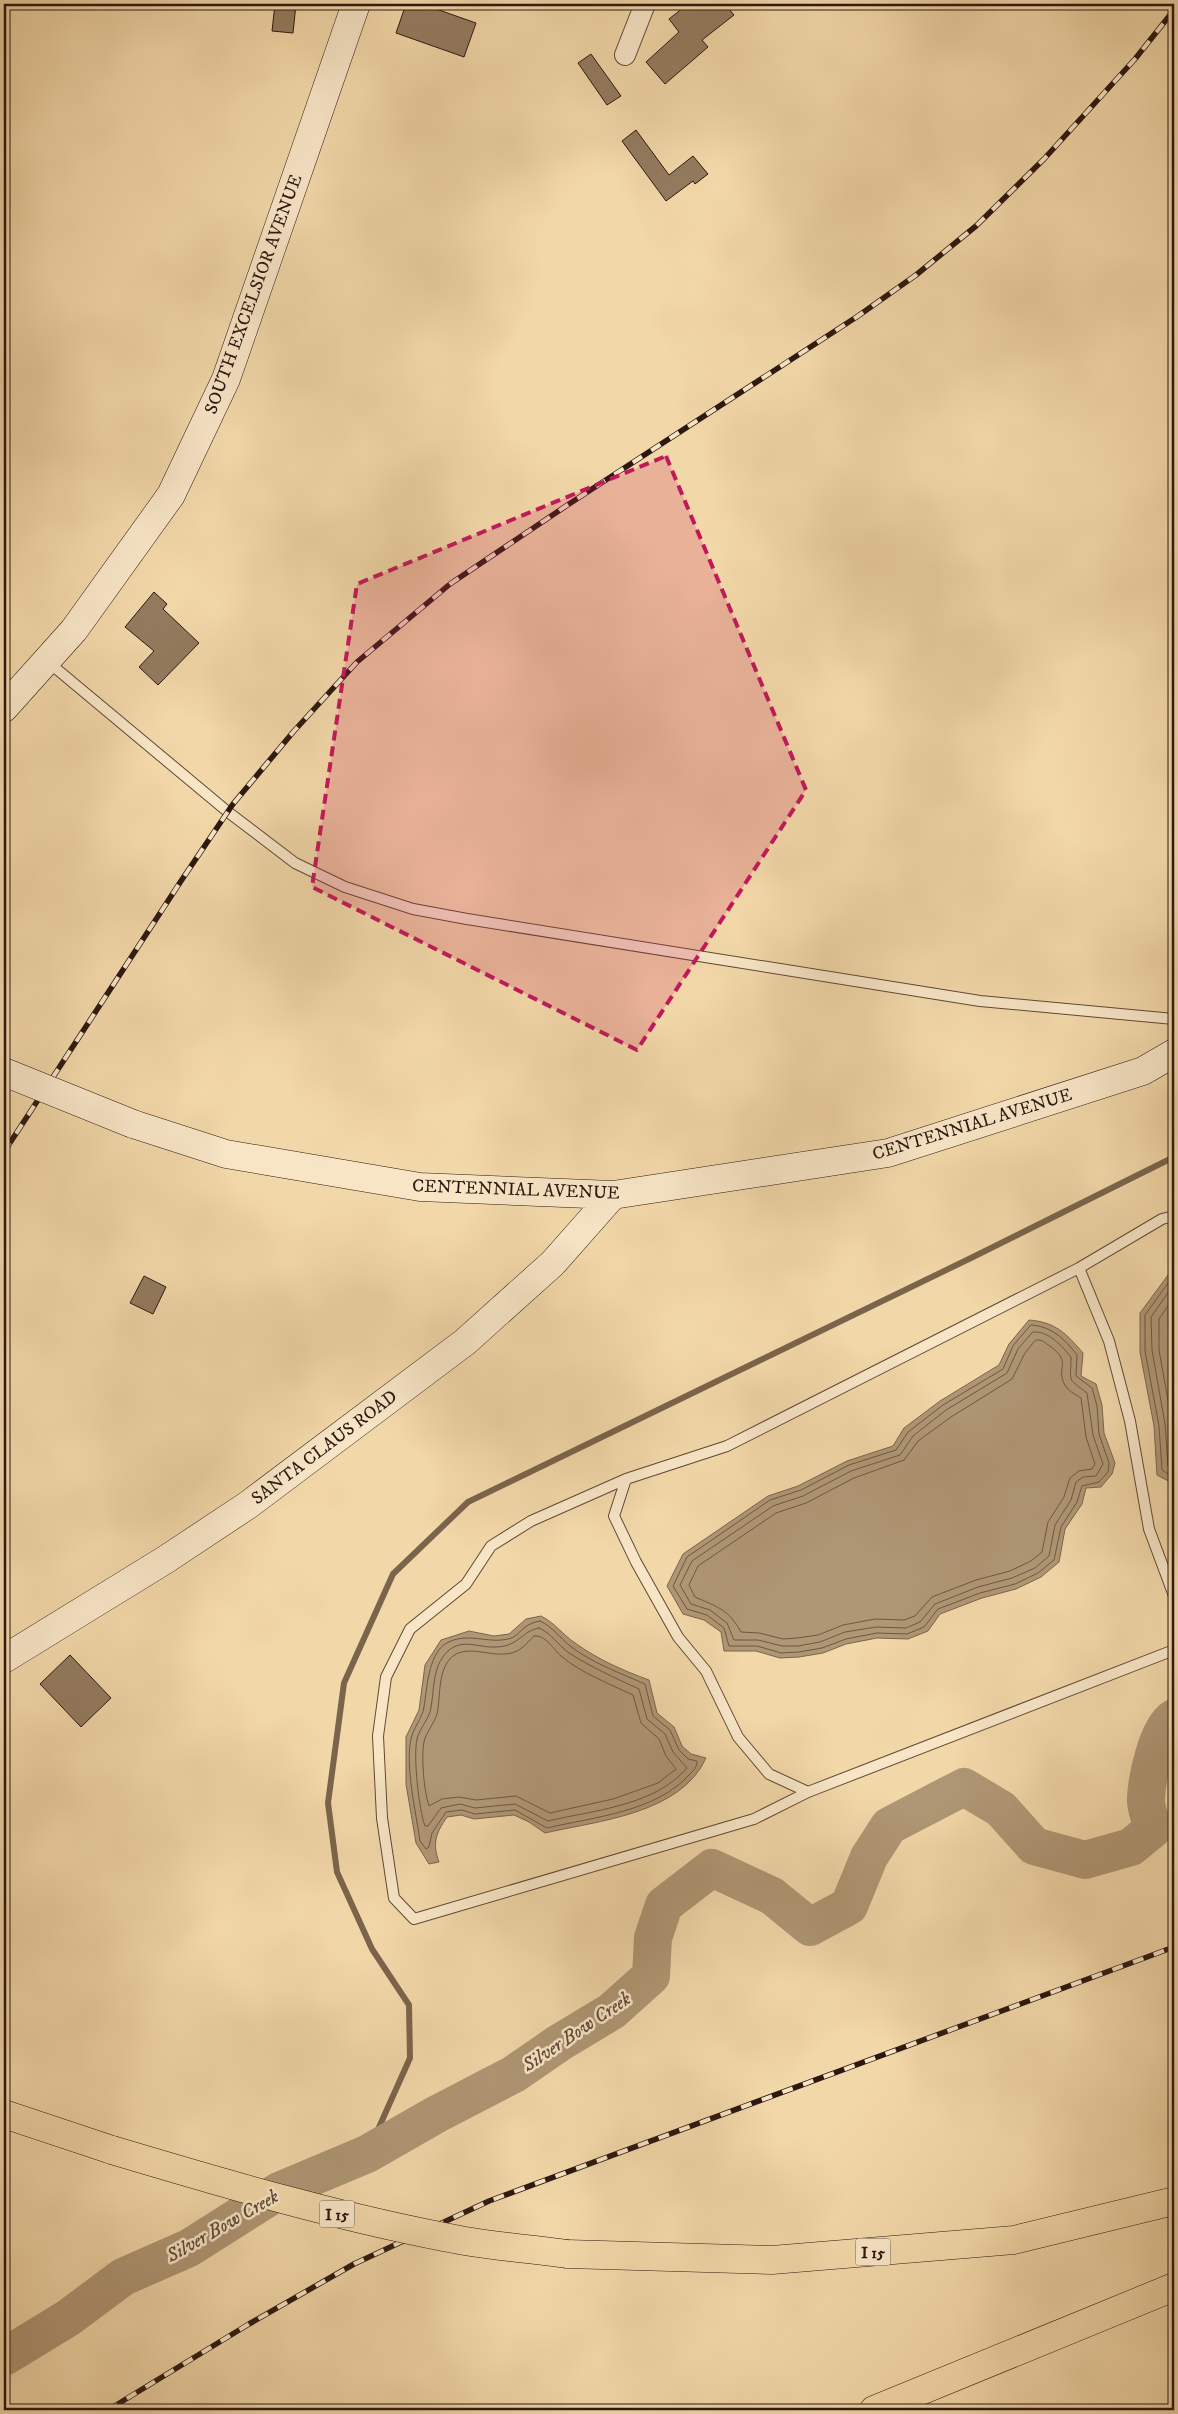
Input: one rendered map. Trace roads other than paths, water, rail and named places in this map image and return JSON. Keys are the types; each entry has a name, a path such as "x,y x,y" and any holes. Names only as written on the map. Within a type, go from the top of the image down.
{"highway":[{"name":"I 15","path":"4,2114 112,2150 239,2188 360,2220 468,2241 568,2254 772,2260 1014,2240 1174,2201"},
{"path":"874,2410 1174,2287"}],"street":[{"name":"SOUTH EXCELSIOR AVENUE","path":"4,708 74,630 171,495 226,379 356,4"},
{"path":"625,55 645,4"},
{"name":"CENTENNIAL AVENUE","path":"4,1072 133,1124 226,1154 420,1187 613,1195 888,1153 1143,1070 1174,1053"},
{"name":"SANTA CLAUS ROAD","path":"4,1660 165,1560 248,1505 465,1342 553,1263 613,1195"}],"lane":[{"path":"46,660 228,812 295,863 353,890 414,909 467,919 970,999 1174,1019"},
{"path":"1174,1216 1162,1218 1079,1268 727,1446 626,1479 531,1521 491,1546 466,1584 410,1629 386,1678 378,1736 382,1818 394,1898 414,1919 754,1819 808,1792 1174,1650"},
{"path":"1079,1268 1109,1341 1130,1421 1149,1529 1174,1596"},
{"path":"626,1479 614,1516 636,1562 678,1637 706,1671 738,1737 769,1774 808,1792"}],"water":[{"path":"1174,1267 1174,1482 1172,1483 1157,1475 1154,1426 1140,1352 1140,1313"},
{"path":"1029,1320 1053,1326 1065,1334 1083,1353 1081,1376 1096,1384 1102,1405 1104,1433 1115,1463 1112,1474 1101,1487 1086,1488 1082,1504 1065,1529 1059,1562 1041,1577 1016,1589 982,1598 940,1614 928,1631 908,1639 877,1638 846,1644 823,1653 799,1657 780,1658 756,1651 724,1651 721,1632 704,1620 683,1614 667,1586 683,1554 768,1496 798,1486 847,1461 893,1446 904,1428 940,1401 999,1365 1009,1344"},
{"path":"541,1616 592,1654 620,1669 649,1680 657,1713 674,1727 682,1746 691,1754 706,1758 694,1777 678,1792 636,1812 612,1819 545,1833 514,1815 474,1819 461,1815 447,1817 436,1838 439,1862 429,1864 416,1843 406,1784 406,1737 419,1710 425,1665 441,1640 469,1631 494,1636 509,1634 526,1619"}],"waterway":[{"path":"367,2154 410,2058 409,2005 372,1949 337,1872 328,1803 344,1683 393,1574 468,1502 973,1257 1174,1157"},
{"name":"Silver Bow Creek","path":"4,2357 68,2318 123,2277 189,2248 279,2191 367,2154 437,2114 514,2074 559,2043 612,2011 651,1976 653,1938 664,1905 712,1868 772,1896 810,1927 849,1906 869,1857 889,1826 964,1787 1001,1809 1034,1846 1085,1860 1131,1847 1153,1829 1146,1802 1148,1779 1158,1743 1168,1724 1174,1718"}],"railway":[{"path":"4,1152 233,804 294,731 357,662 450,584 569,504 858,316 916,275 976,226 1044,159 1135,59 1174,10"},
{"path":"108,2410 249,2324 354,2264 489,2201 1174,1947"}]}
